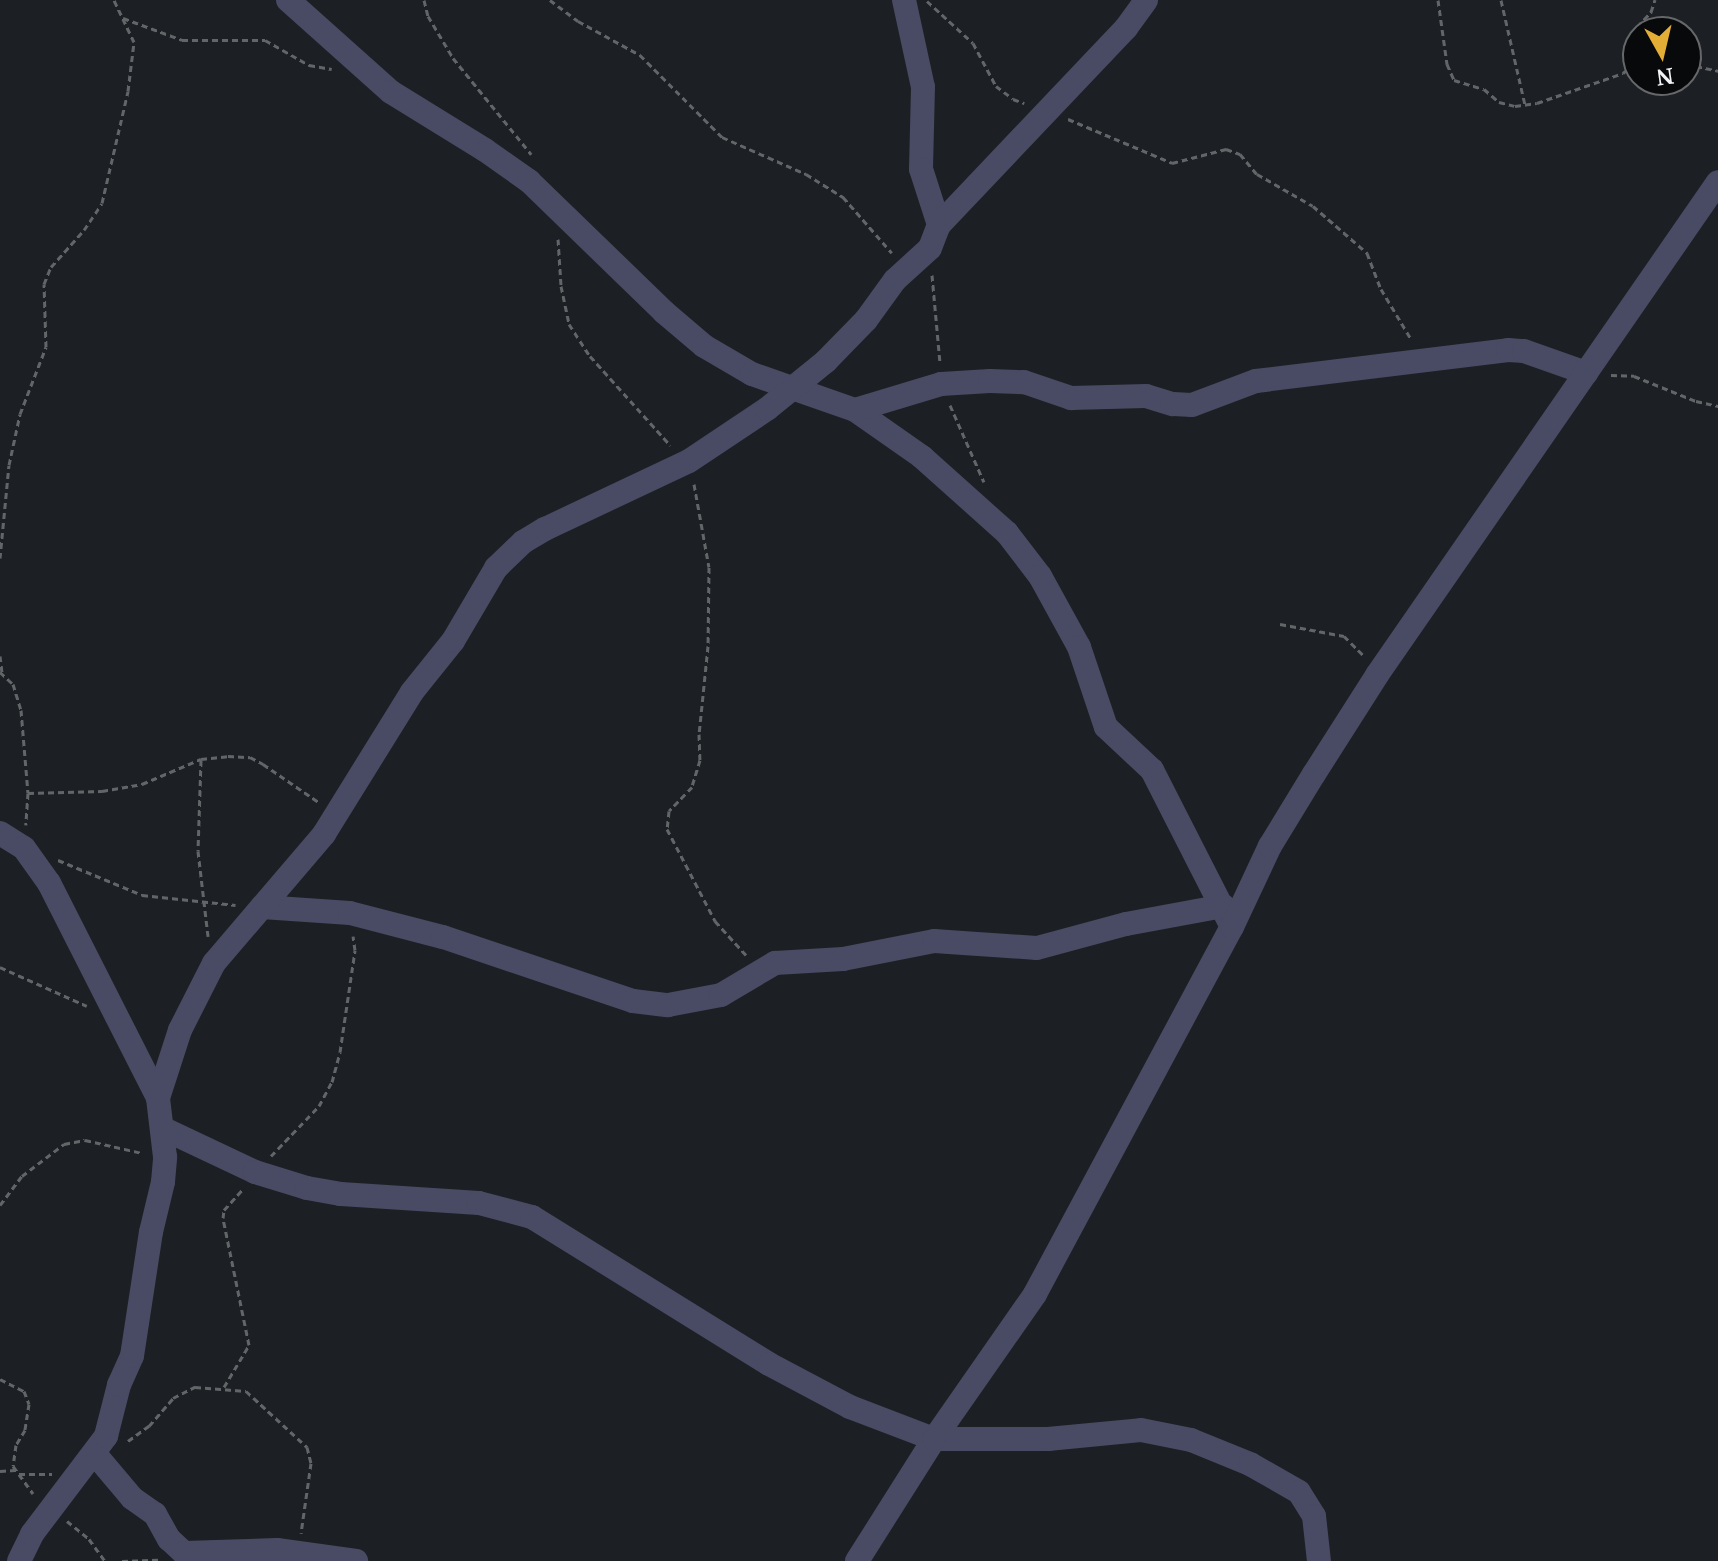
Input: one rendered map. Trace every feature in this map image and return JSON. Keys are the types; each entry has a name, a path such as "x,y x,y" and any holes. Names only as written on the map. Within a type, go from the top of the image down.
{"street":[{"path":"288,0 391,92 529,181 704,346 752,374 855,410 959,488 1007,533 1024,555 1079,647 1106,727 1152,770 1227,916"},
{"path":"905,0 923,87 921,169 939,225"},
{"path":"158,1098 180,1030 214,963 336,814 412,692 441,660 496,568 507,556 545,529 686,462 794,389 866,320 907,269 930,248 939,225 1094,58 1126,28 1146,0"},
{"path":"857,1561 934,1439 1035,1294 1227,916 1270,846 1377,675 1718,182"},
{"path":"855,410 941,384 1024,382 1071,398 1146,396 1186,405 1256,381 1422,360 1524,351 1586,373"},
{"path":"0,833 24,848 49,883 158,1098 165,1157 132,1356 119,1385 106,1436 97,1458 32,1534 19,1561"},
{"path":"262,907 350,913 443,937 633,1001 668,1005 721,995 760,969 775,963 843,959 934,941 1011,949 1037,948 1126,924 1227,916"},
{"path":"162,1128 255,1172 341,1194 479,1203 532,1217 769,1364 850,1407 934,1439 1034,1439 1141,1430 1191,1440 1250,1464 1299,1492 1314,1516 1319,1561"},
{"path":"97,1458 132,1498 155,1514 169,1539 184,1553 244,1549 300,1552 356,1561"}],"path":[{"path":"0,558 5,495 17,427 46,347 44,284 51,267 84,230 102,203 134,57 134,42 114,0"},
{"path":"424,0 428,16 453,58 521,144 538,160"},
{"path":"550,0 578,21 640,55 722,137 806,174 843,197 907,269"},
{"path":"905,0 927,1 937,8 982,54 990,75 1003,93 1172,163 1226,149 1240,154 1257,174 1313,206 1367,253 1381,289 1422,360"},
{"path":"1438,0 1447,64 1454,80 1484,89 1499,102 1525,105 1622,73"},
{"path":"1501,0 1525,105"},
{"path":"123,18 182,40 254,38 280,47 309,65 365,69"},
{"path":"557,208 558,261 569,324 590,356 686,462 709,567 708,646 698,775 692,787 673,804 667,829 715,921 760,969"},
{"path":"930,248 941,384 989,493"},
{"path":"1586,373 1634,376 1718,406"},
{"path":"1280,624 1344,636 1357,646 1377,675"},
{"path":"0,656 1,673 13,684 18,695 28,793 24,848 80,867 142,895 262,907"},
{"path":"28,793 102,791 142,784 201,759 250,757 336,814"},
{"path":"201,759 198,851 202,900 214,963"},
{"path":"224,1387 249,1345 223,1235 224,1210 237,1200 255,1172 319,1106 332,1082 340,1052 355,950 350,913"},
{"path":"0,967 119,1021"},
{"path":"0,1205 22,1176 64,1144 85,1140 165,1157"},
{"path":"0,1379 24,1391 29,1404 25,1430 13,1459 15,1470 89,1539 105,1561"},
{"path":"97,1458 149,1426 173,1398 195,1387 246,1391 307,1447 311,1463 300,1552"},
{"path":"0,1471 15,1470"},
{"path":"122,1561 161,1561"}]}
